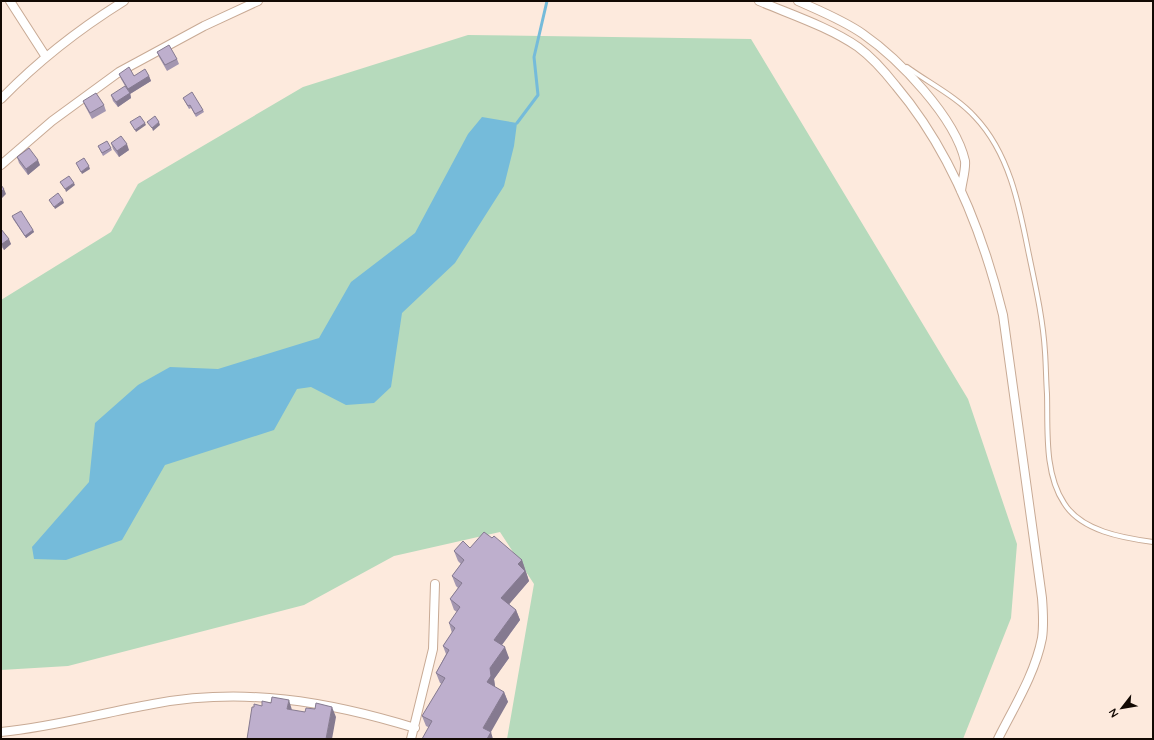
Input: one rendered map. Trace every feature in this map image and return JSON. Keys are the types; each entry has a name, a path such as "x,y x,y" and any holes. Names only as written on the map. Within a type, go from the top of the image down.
{"street":[{"path":"10,1 46,57"},
{"path":"1,99 46,57 73,35 124,1"},
{"path":"1,165 52,121 120,72 204,26 258,1"},
{"path":"759,1 832,32 858,47 881,68 905,97 946,160 961,191 990,264 1003,315 1042,598 1042,637 1036,660 998,739"},
{"path":"798,1 840,20 863,34 893,58 928,96 946,120 958,140 965,162 961,191"},
{"path":"411,739 415,728 433,649 435,584"},
{"path":"1,732 54,726 153,704 203,698 239,697 314,702 373,715 415,728"}],"lane":[{"path":"893,58 963,106 975,117 995,145 1010,176 1017,196 1040,309 1045,352 1049,439 1053,480 1064,504 1079,520 1105,531 1135,540 1153,542"}],"green space":[{"path":"468,35 751,39 968,399 1017,544 1011,618 963,739 507,739 534,584 500,532 394,556 304,605 68,666 1,670 1,300 111,232 138,184 303,87"}],"water":[{"path":"482,117 517,123 514,146 504,186 455,263 402,313 391,387 374,403 346,405 311,387 297,389 274,430 165,465 122,540 66,560 34,559 32,547 89,482 95,423 138,385 170,367 218,369 319,338 351,282 415,233 468,134"}],"building":[{"path":"169,45 177,59 165,65 157,52"},
{"path":"129,67 134,76 145,69 149,76 128,89 119,74"},
{"path":"125,86 130,93 116,102 111,95"},
{"path":"192,92 203,110 195,114 190,105 188,106 183,98"},
{"path":"96,93 104,105 90,113 83,101"},
{"path":"140,116 145,123 135,130 130,122"},
{"path":"155,116 159,122 152,128 147,122"},
{"path":"121,136 127,144 117,151 111,143"},
{"path":"107,141 111,148 102,153 98,146"},
{"path":"29,148 38,160 26,169 17,157"},
{"path":"84,158 89,166 81,172 76,163"},
{"path":"69,176 74,183 65,189 60,182"},
{"path":"1,185 4,189 1,192"},
{"path":"58,193 63,200 54,207 49,200"},
{"path":"21,211 33,230 25,236 12,216"},
{"path":"1,229 9,239 2,244 1,243"},
{"path":"484,532 492,538 494,536 522,560 518,564 525,571 501,598 516,610 494,640 505,647 490,668 491,676 487,682 504,692 483,728 491,732 487,739 422,739 432,721 422,716 445,678 436,673 449,650 443,646 455,628 449,623 460,607 450,599 462,583 452,576 464,560 454,551 463,541 470,548"},
{"path":"272,697 289,700 287,709 305,712 306,708 315,709 316,703 332,707 326,739 247,739 252,707 254,707 254,704 262,706 262,701 271,703"}],"waterway":[{"path":"517,123 538,95 534,57 547,1"}]}
